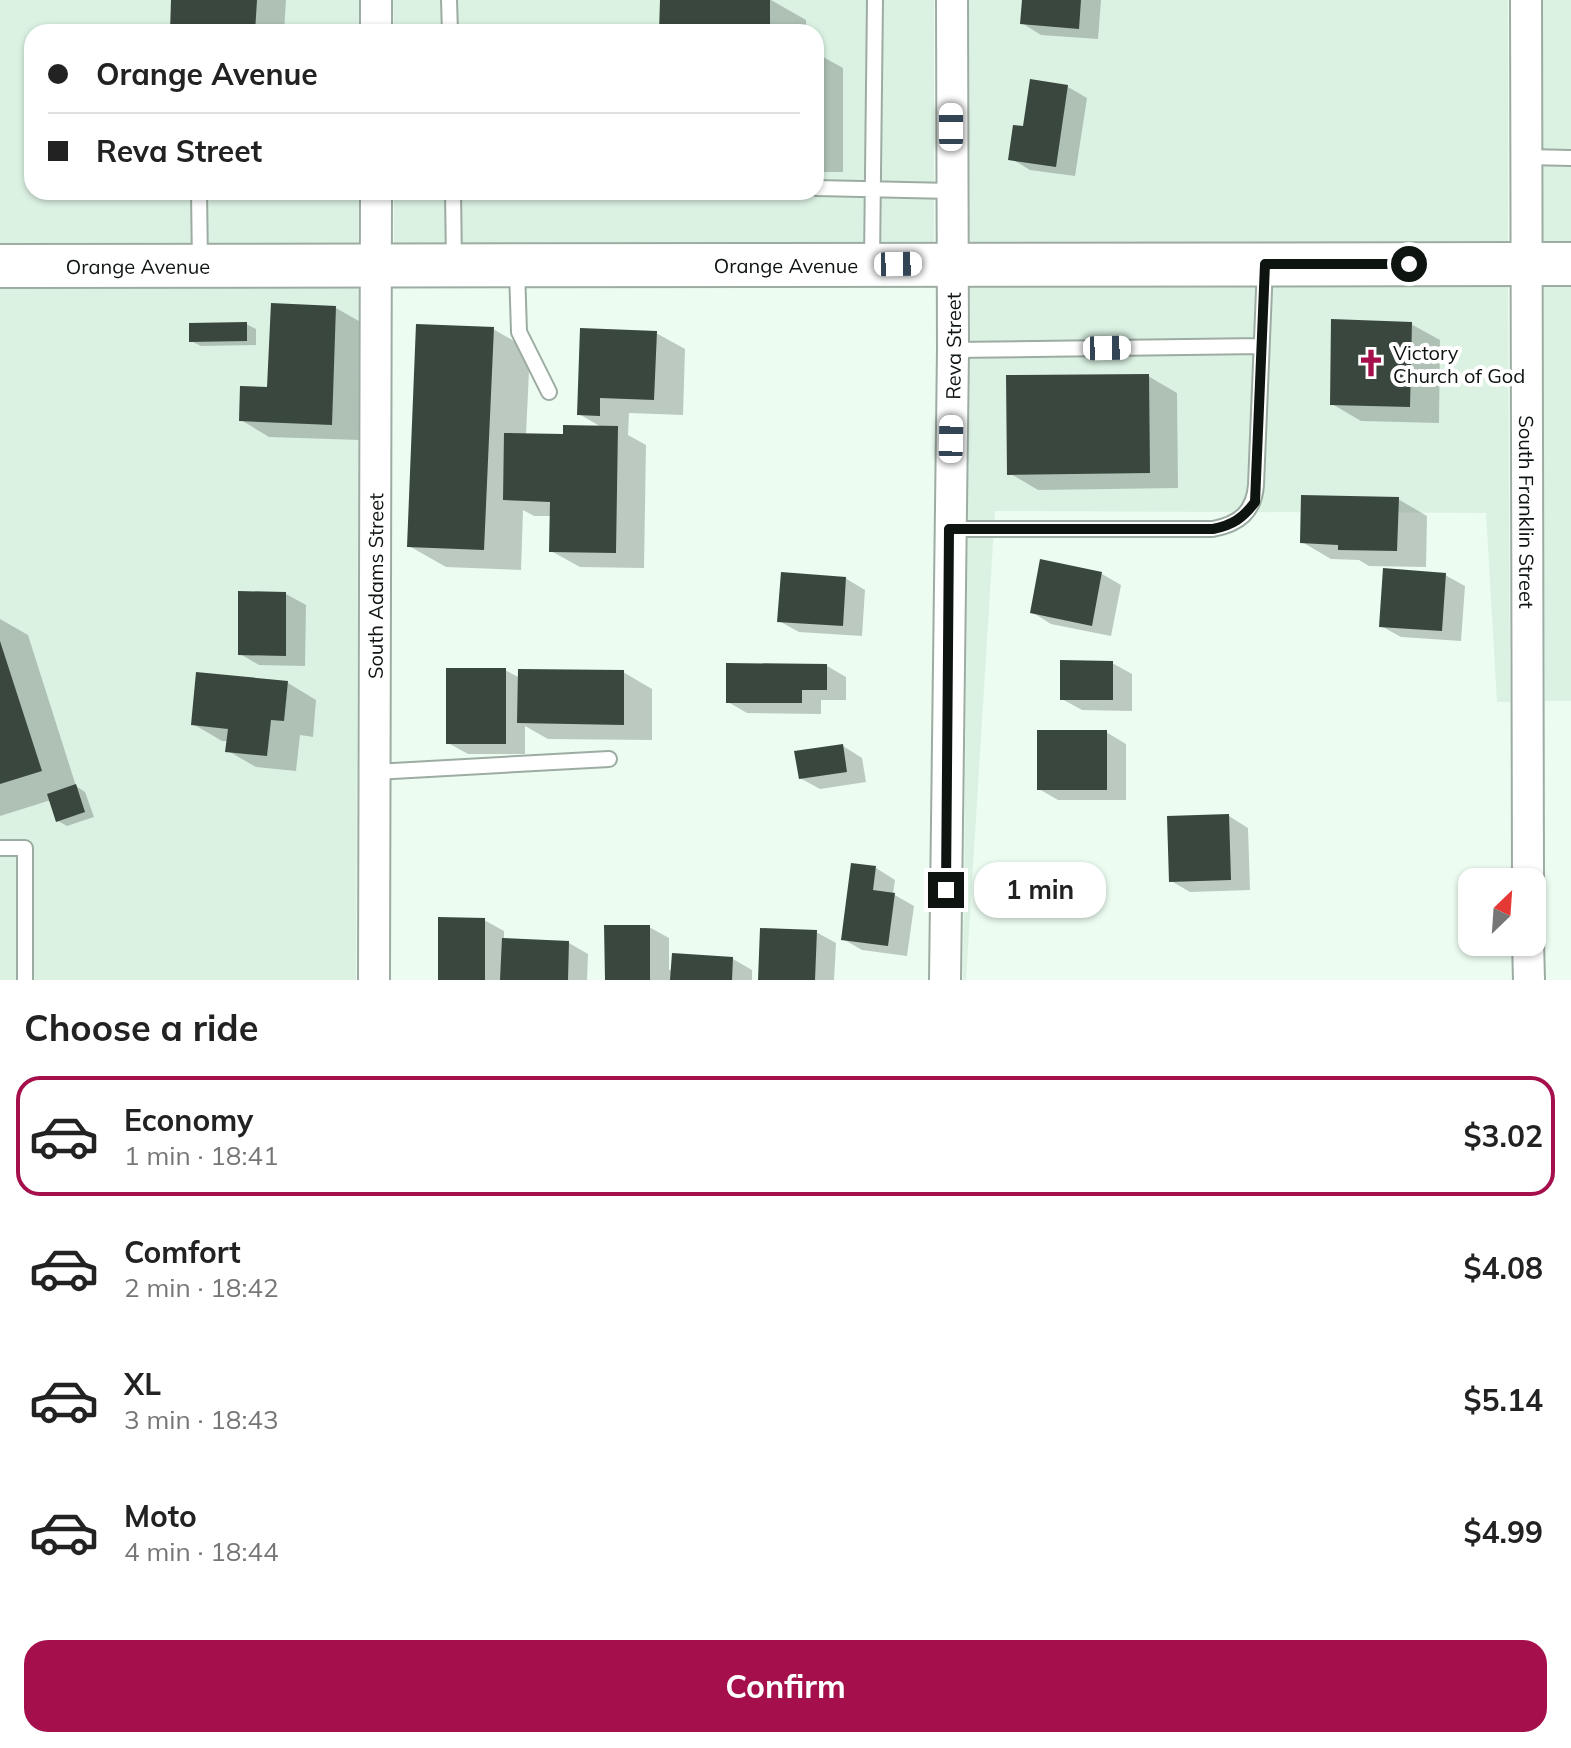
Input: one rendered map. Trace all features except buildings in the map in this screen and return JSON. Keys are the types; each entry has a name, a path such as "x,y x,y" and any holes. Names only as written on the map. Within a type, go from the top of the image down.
{"street":[{"path":"376,0 376,24"},
{"name":"Reva Street","path":"945,980 953,350 952,0"},
{"name":"South Franklin Street","path":"1526,0 1528,868"},
{"name":"South Adams Street","path":"374,980 376,200"},
{"name":"Orange Avenue","path":"0,266 1571,264"},
{"path":"1528,956 1529,980"}],"lane":[{"path":"449,0 450,24"},
{"path":"872,265 875,0"},
{"path":"1526,157 1571,158"},
{"path":"824,188 951,191"},
{"path":"199,200 200,266"},
{"path":"453,200 454,266"},
{"path":"949,529 1213,529 1232,525 1247,514 1255,502 1265,264"},
{"path":"517,266 519,332 549,392"},
{"path":"953,350 1261,346"},
{"path":"375,772 609,759"},
{"path":"0,848 25,848 25,980"}],"shaded area":[{"path":"0,0 359,0 359,24 24,24 24,200 359,200 358,246 0,247"},
{"path":"393,0 934,0 934,245 394,246 394,200 824,200 824,24 394,24"},
{"path":"969,0 1508,0 1508,245 969,245"},
{"path":"1543,0 1571,0 1571,245 1542,245"},
{"path":"1508,282 1510,702 1497,702 1486,513 995,511 966,980 963,980 970,283"},
{"path":"1542,283 1571,283 1571,701 1545,701"},
{"path":"359,284 356,980 0,980 0,285"}],"place":[{"name":"Victory Church of God","path":"1371,363"}],"route":[{"path":"946,890 949,529 1213,529 1232,525 1247,514 1255,502 1265,264 1409,264"}]}
